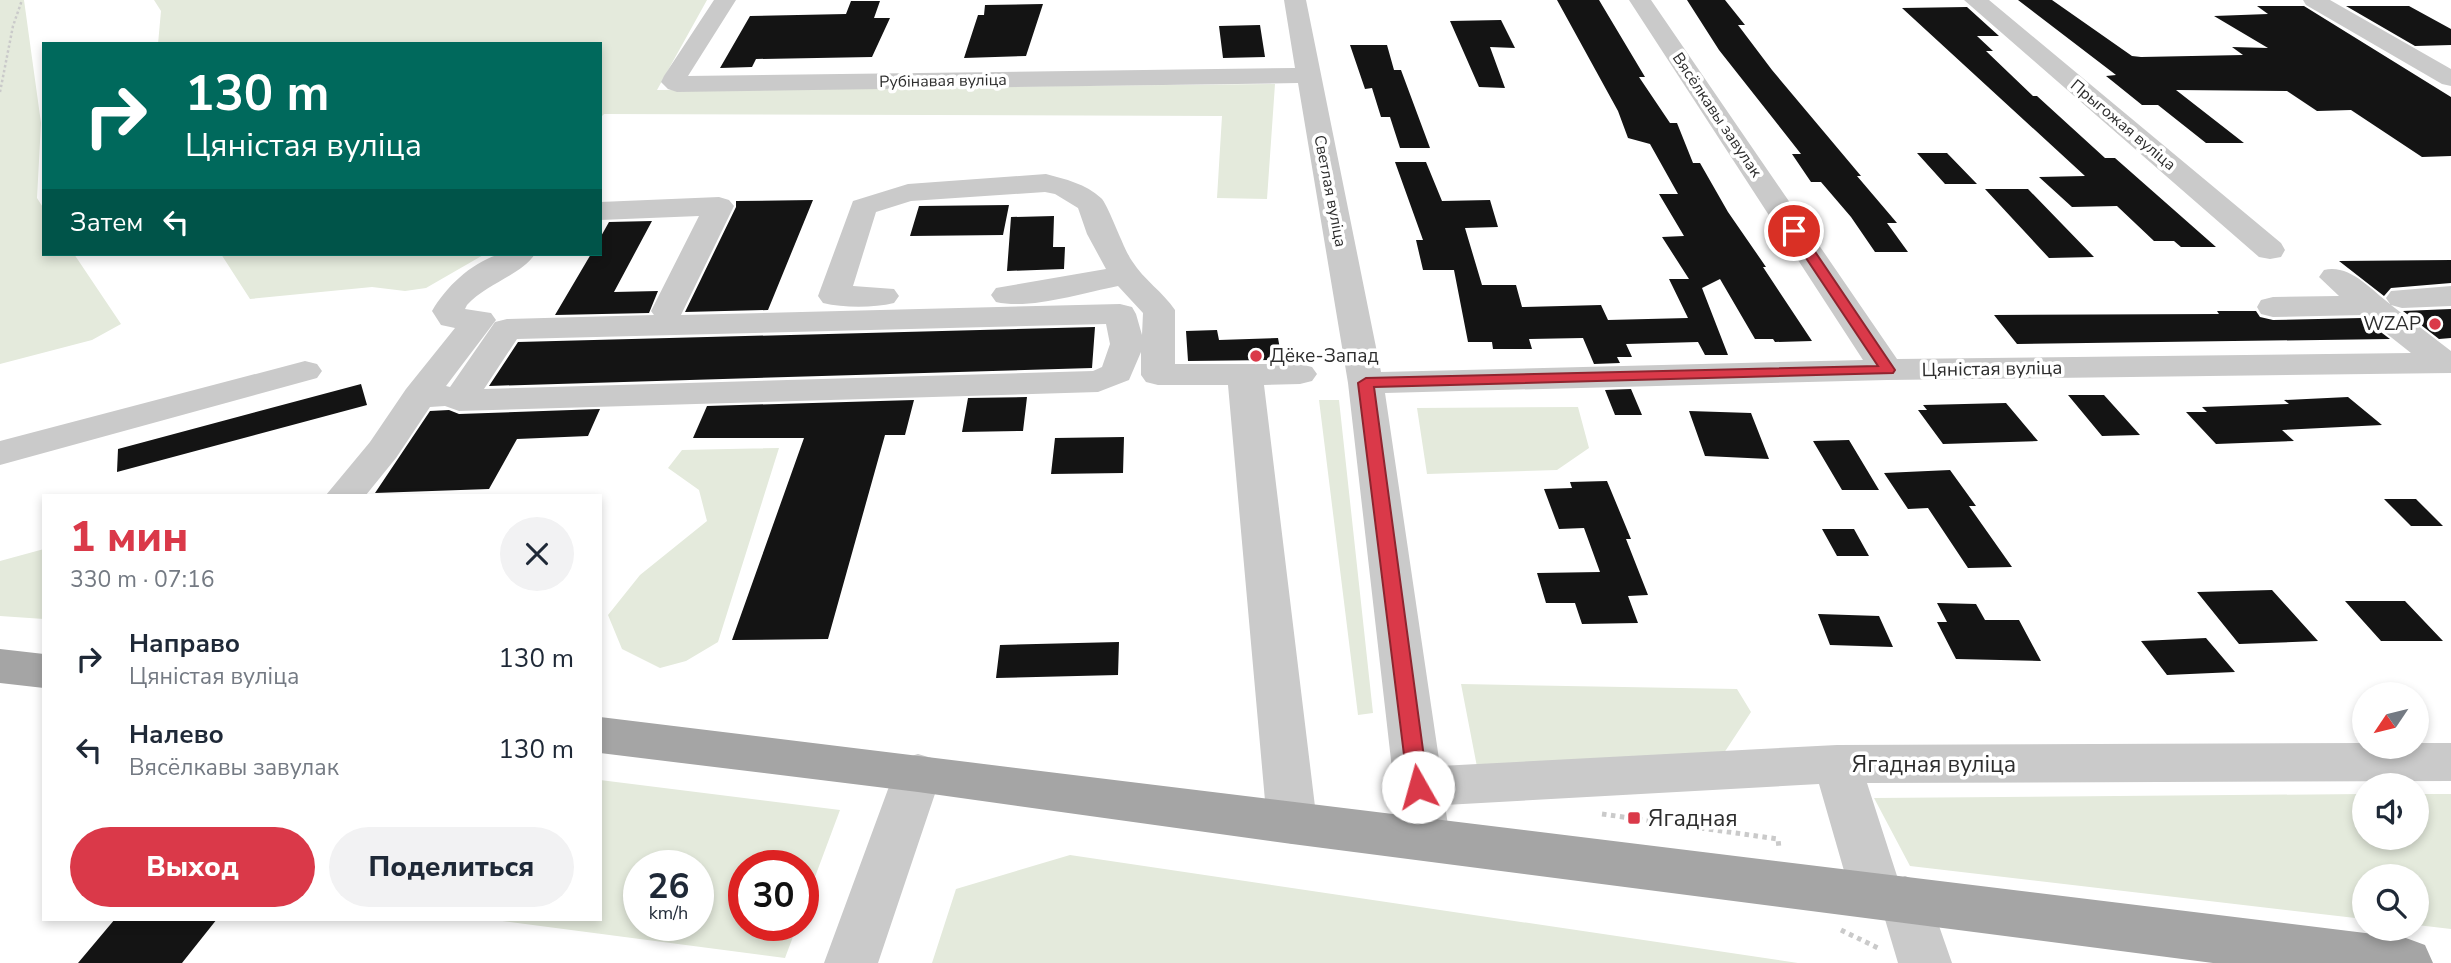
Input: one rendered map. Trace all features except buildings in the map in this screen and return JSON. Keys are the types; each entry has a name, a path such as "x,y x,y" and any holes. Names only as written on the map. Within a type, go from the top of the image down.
{"main road":[{"path":"0,666 42,671"},
{"path":"602,735 918,773 1292,823 2406,963"}],"street":[{"name":"Рубінавая вуліца","path":"725,0 676,76 674,82 677,84 1308,75"},
{"name":"Светлая вуліца","path":"1295,0 1366,383 1425,839"},
{"name":"Вясёлкавы завулак","path":"1640,0 1888,370"},
{"name":"Прыгожая вуліца","path":"1975,0 2270,250"},
{"path":"2315,0 2451,79"},
{"path":"1125,275 1027,294 834,296 863,207 908,193 1046,183 1065,188 1091,204 1097,226 1125,275 1141,295 1159,310 1158,375 1300,374"},
{"path":"602,211 719,206 667,311"},
{"path":"346,494 383,450 419,397 479,320 453,318 448,311 451,303 466,289 517,256"},
{"path":"2334,277 2386,301 2444,368"},
{"path":"2273,307 2451,296"},
{"path":"1121,314 1127,344 1117,373 1098,381 459,400 463,394 507,329 1121,314"},
{"name":"Цяністая вуліца","path":"1366,383 1888,370 2444,368"},
{"path":"0,453 305,371"},
{"path":"1245,375 1292,823"},
{"path":"419,397 463,394"},
{"name":"Ягадная вуліца","path":"1418,787 1837,764 2451,762"},
{"path":"1837,764 1891,897 1906,957"},
{"path":"850,963 918,773"}],"path":[{"path":"0,92 13,26 22,0"},
{"path":"1602,814 1777,839 1780,851"},
{"path":"1838,929 1906,957"}],"shaded area":[{"path":"0,0 24,0 41,123 37,198 42,206 42,256 75,256 121,324 92,340 0,364"},
{"path":"154,0 707,0 657,90 1275,84 1267,199 1217,198 1222,116 602,116 602,42 158,42 161,11"},
{"path":"222,256 482,256 426,288 405,291 372,287 250,299"},
{"path":"1319,400 1339,400 1373,713 1358,715"},
{"path":"1578,407 1589,448 1557,470 1427,474 1417,408"},
{"path":"779,448 718,642 686,661 660,668 622,649 608,615 640,575 707,521 699,490 668,468 682,450"},
{"path":"42,550 42,619 0,616 0,561"},
{"path":"1461,684 1737,689 1751,712 1720,759 1478,772"},
{"path":"602,780 840,810 819,866 819,850 728,850 728,941 791,941 785,958 655,941 714,941 714,850 623,850 623,937 502,921 602,921"},
{"path":"2352,794 2352,850 2429,850 2429,794 2451,794 2451,929 2429,926 2429,864 2352,864 2352,918 1910,866 1874,798"},
{"path":"1070,855 1798,963 932,963 956,889"}],"place":[{"name":"WZAP","path":"2435,324"},
{"name":"Дёке-Запад","path":"1256,356"},
{"name":"Ягадная","path":"1634,818"}],"route":[{"path":"1418,787 1366,383 1888,370 1794,231"}]}
